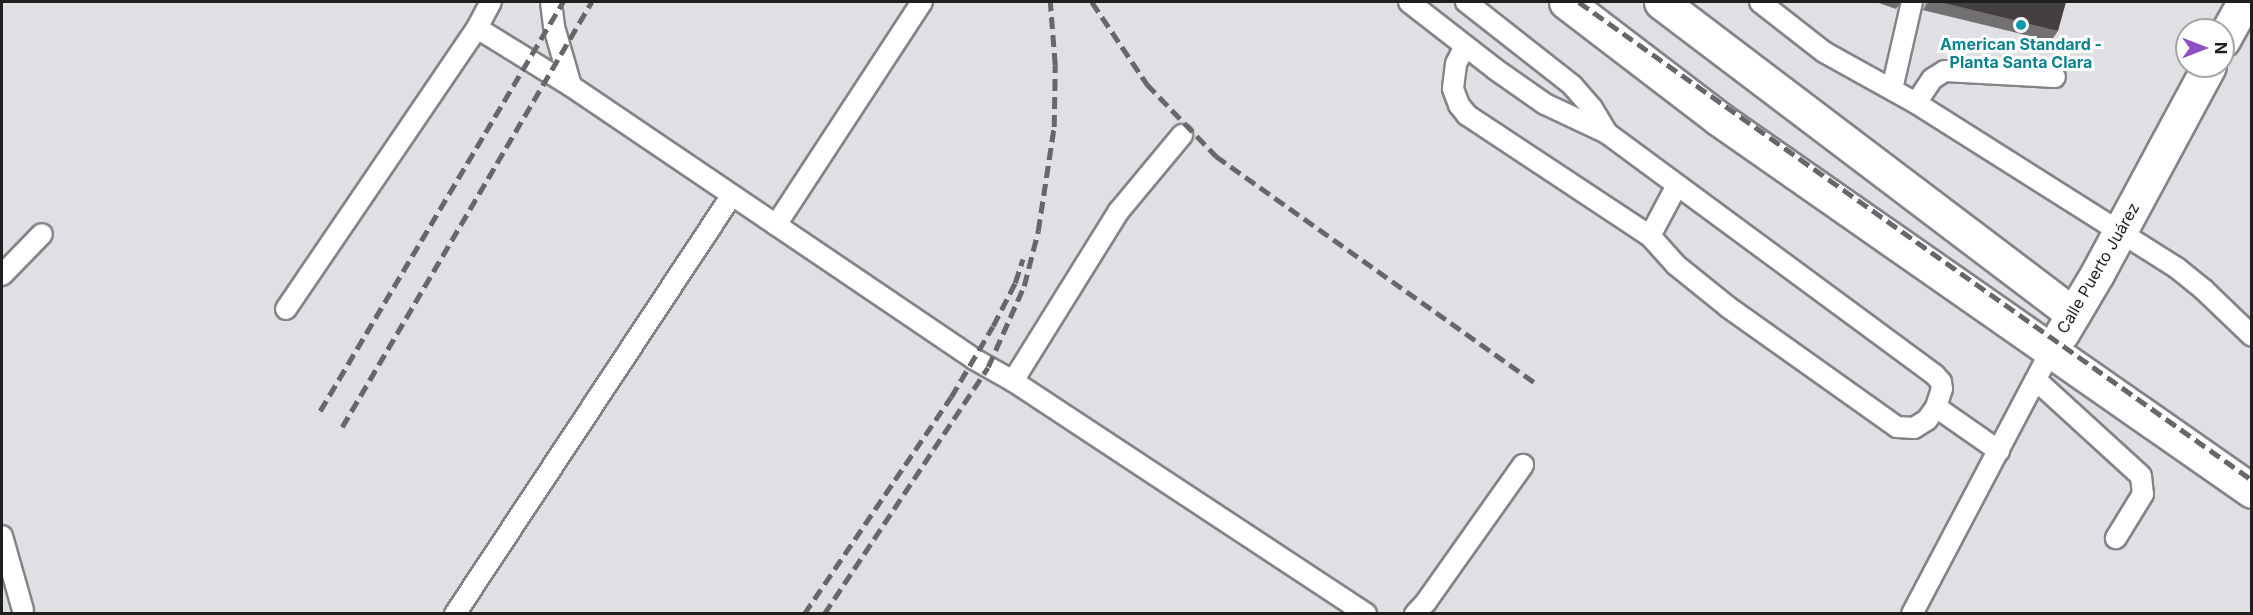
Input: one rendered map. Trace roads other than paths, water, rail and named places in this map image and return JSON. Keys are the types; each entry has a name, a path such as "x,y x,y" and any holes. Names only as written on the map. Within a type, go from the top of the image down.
{"street":[{"path":"1566,2 1719,119 2052,350"},
{"path":"1661,2 2073,314"},
{"path":"2235,18 2244,2"},
{"name":"Calle Puerto Juárez","path":"2203,78 2120,233 2052,350 2252,492"}],"lane":[{"path":"286,309 477,28 491,2"},
{"path":"551,2 554,27 571,86"},
{"path":"776,225 922,2"},
{"path":"1409,2 1545,104 1607,133 1676,187 1935,375 1941,382 1942,389 1936,407 1921,425 1909,429 1897,427 1728,307 1676,265 1650,236 1467,115 1459,105 1453,89 1456,64 1465,46"},
{"path":"1466,2 1572,85 1592,108 1607,133"},
{"path":"1760,2 1824,52 1916,103 2177,268 2204,290 2252,336"},
{"path":"1892,89 1912,2"},
{"path":"477,28 571,86 974,359 1014,381 1366,614"},
{"path":"1916,103 1932,79 1945,71 2055,77"},
{"path":"1014,381 1119,211 1182,135"},
{"path":"1650,236 1676,187"},
{"path":"455,614 732,195"},
{"path":"2,275 42,234"},
{"path":"1912,614 2052,350"},
{"path":"2036,380 2141,476 2143,494 2116,538"},
{"path":"1936,407 1999,451"},
{"path":"1415,614 1426,602 1523,465"},
{"path":"2,536 23,610"}],"railway":[{"path":"320,411 563,2"},
{"path":"342,427 591,2"},
{"path":"824,614 988,367 1024,286 1038,231 1054,127 1055,65 1050,2"},
{"path":"1092,2 1147,84 1216,156 1536,383"},
{"path":"1579,2 2252,480"},
{"path":"804,614 951,397 993,326 1015,283 1023,259"}],"place":[{"name":"American Standard - Planta Santa Clara","path":"2021,25"}]}
